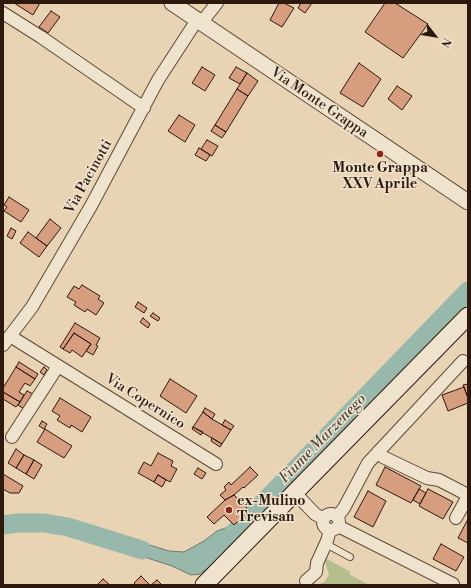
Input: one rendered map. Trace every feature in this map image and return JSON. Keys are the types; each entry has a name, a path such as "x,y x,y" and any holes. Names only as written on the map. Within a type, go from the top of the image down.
{"main road":[{"path":"204,585 468,316"}],"street":[{"name":"Via Monte Grappa","path":"172,3 468,202"},
{"name":"Via Pacinotti","path":"7,341 32,308 144,108 158,80 199,22 217,3"},
{"path":"3,13 41,37 144,108"},
{"name":"Via Copernico","path":"7,341 58,366 216,464"},
{"path":"306,581 316,572 317,563 335,524 368,463 463,361"},
{"path":"12,437 58,366"},
{"path":"378,452 383,457 427,478 439,480 468,495 456,518"},
{"path":"295,493 315,514 324,519 326,516 332,514 335,524 454,584"}],"lane":[{"path":"326,544 350,557"}],"green space":[{"path":"327,559 351,572 349,574 369,585 317,585 324,582 329,575 325,562"}],"shaded area":[{"path":"245,515 250,521 238,532 228,548 212,565 200,574 191,575 172,566 117,548 121,536 169,551 184,552 204,541 217,531 234,525"}],"building":[{"path":"14,3 40,3 33,15"},
{"path":"279,3 284,3 294,8 282,27 270,20"},
{"path":"301,3 312,3 305,13 298,8"},
{"path":"385,3 395,3 428,24 403,58 365,32"},
{"path":"51,11 60,17 48,33 39,27"},
{"path":"359,63 381,79 363,107 340,93"},
{"path":"202,67 215,75 205,91 192,83"},
{"path":"236,67 247,73 240,84 229,78"},
{"path":"247,73 258,81 248,96 237,89"},
{"path":"397,86 412,96 402,110 388,99"},
{"path":"237,89 248,96 226,132 215,125"},
{"path":"179,115 195,125 185,142 168,131"},
{"path":"215,125 226,132 222,138 211,131"},
{"path":"207,140 218,146 212,156 201,149"},
{"path":"199,148 210,155 206,161 195,155"},
{"path":"9,197 29,210 21,222 4,211 7,207 4,205"},
{"path":"50,219 61,228 47,246 36,238"},
{"path":"11,228 16,231 12,239 7,236"},
{"path":"28,232 47,246 39,257 20,243"},
{"path":"82,285 100,296 98,299 104,303 96,315 87,309 85,312 74,305 76,302 67,297 74,286 79,289"},
{"path":"138,302 147,308 144,313 135,307"},
{"path":"153,313 160,318 158,321 150,316"},
{"path":"143,318 150,324 148,328 140,322"},
{"path":"75,323 100,338 93,355 86,351 91,344 74,333 63,349 60,347"},
{"path":"74,333 91,344 82,357 72,350 70,353 63,349"},
{"path":"19,362 38,374 35,379 16,367"},
{"path":"16,367 35,379 30,386 25,383 19,392 24,395 20,402 3,392 3,388"},
{"path":"44,367 47,370 44,375 40,372"},
{"path":"170,379 197,396 186,413 160,396"},
{"path":"468,384 468,398 463,385"},
{"path":"464,387 468,398 468,403 448,411 442,395"},
{"path":"27,391 33,394 24,409 18,405"},
{"path":"3,392 20,402 16,407 3,399"},
{"path":"60,398 91,417 82,432 71,425 70,428 57,420 60,416 52,411"},
{"path":"205,408 215,414 212,419 203,412"},
{"path":"203,412 231,430 222,444 193,427"},
{"path":"225,420 234,426 231,430 222,425"},
{"path":"42,421 47,424 44,429 39,426"},
{"path":"193,427 203,432 201,435 192,429"},
{"path":"45,429 72,446 64,458 37,442"},
{"path":"212,438 222,444 220,447 211,441"},
{"path":"16,449 24,455 16,468 8,463"},
{"path":"158,453 173,461 171,466 177,469 170,482 158,475 154,482 138,473 144,462 151,466"},
{"path":"24,455 34,460 26,474 16,468"},
{"path":"34,460 42,465 34,479 26,474"},
{"path":"250,467 258,475 244,488 243,487 234,495 225,500 220,495 226,490 224,487 229,482 231,485"},
{"path":"385,467 421,486 411,503 376,485"},
{"path":"198,468 206,473 202,479 194,474"},
{"path":"3,474 23,486 19,493 10,493 3,489"},
{"path":"158,475 166,480 162,487 154,482"},
{"path":"419,489 426,493 420,504 413,500"},
{"path":"428,489 453,502 443,519 419,506"},
{"path":"368,491 386,501 373,527 354,517"},
{"name":"ex-Mulino Trevisan","path":"234,495 247,508 243,513 245,515 234,525 224,515 214,524 207,517 225,500"},
{"path":"468,519 468,543 458,538"},
{"path":"441,544 464,557 456,571 433,559"},
{"path":"141,576 149,584 136,585 134,583"},
{"path":"103,579 110,585 97,585"},
{"path":"157,580 162,585 151,585"}],"waterway":[{"name":"Fiume Marzenego","path":"230,537 468,291"},
{"name":"Fiume Marzenego","path":"3,525 18,523 44,523 68,527 142,550"}],"place":[{"name":"Monte Grappa XXV Aprile","path":"380,154"},
{"name":"ex-Mulino Trevisan","path":"229,510"}]}
